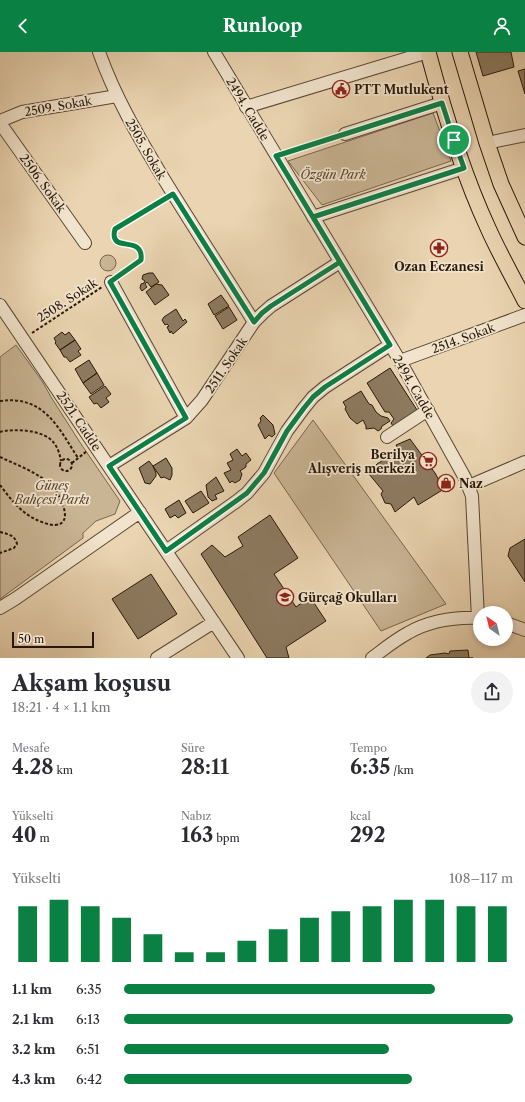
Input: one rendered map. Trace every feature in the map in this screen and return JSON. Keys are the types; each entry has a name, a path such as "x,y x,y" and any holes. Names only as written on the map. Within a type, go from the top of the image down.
{"main road":[{"path":"428,52 442,103 464,168 488,228 525,301"},
{"path":"460,52 487,143 501,184 525,237"}],"street":[{"name":"2505. Sokak","path":"99,52 117,96 134,129 173,194 254,322"},
{"name":"2494. Cadde","path":"214,52 400,361 461,469 472,496 478,606"},
{"path":"246,107 428,52"},
{"name":"2509. Sokak","path":"0,122 22,112 117,96"},
{"path":"345,134 442,103"},
{"name":"2506. Sokak","path":"0,122 85,243"},
{"path":"487,143 525,135"},
{"path":"313,217 464,168"},
{"name":"2511. Sokak","path":"109,466 186,418 202,400 254,322 262,313 340,262"},
{"path":"110,282 186,418"},
{"name":"2521. Cadde","path":"0,305 238,658"},
{"name":"2514. Sokak","path":"400,361 525,315"},
{"path":"166,551 247,493 264,473 287,431 313,397 325,387 390,345"},
{"path":"388,437 428,410"},
{"path":"469,486 525,462"},
{"path":"0,608 140,512"},
{"path":"372,658 397,639 418,628 441,621 473,618"},
{"path":"157,658 214,622"},
{"path":"513,626 525,630"}],"path":[{"path":"276,156 345,134"},
{"name":"2508. Sokak","path":"24,339 141,260 142,255 139,249 130,244 116,241 114,235 115,229 173,194"},
{"path":"0,401 18,400 27,403 45,413 52,419 78,458"},
{"path":"0,432 13,430 26,431 41,434 49,438 55,444 61,461 61,469 66,472 71,469 72,463 95,445"},
{"path":"0,457 22,466 46,482 55,491 64,509 65,518 62,523 56,525 43,523 33,518 23,511 0,485"},
{"path":"61,461 67,459 72,463"},
{"path":"0,532 13,536 16,539 17,544 14,548 0,553"}],"green space":[{"name":"Özgün Park","path":"433,113 451,161 322,205 288,161"},
{"path":"108,255 114,257 116,263 114,269 108,271 102,269 100,263 102,257"},
{"name":"Güneş Bahçesi Parkı","path":"16,345 42,381 81,444 120,501 115,514 96,521 83,533 83,538 0,599 0,357"},
{"path":"313,420 446,604 381,631 274,473"}],"building":[{"path":"476,52 511,52 514,67 483,76"},
{"path":"525,69 525,94 518,71"},
{"path":"153,273 159,282 151,287 147,282 145,284 147,287 142,291 140,288 141,284 145,281 142,279 143,275"},
{"path":"156,284 162,285 169,295 155,305 146,292"},
{"path":"221,295 229,306 214,315 208,304"},
{"path":"229,307 237,320 223,329 215,316"},
{"path":"176,309 183,321 185,319 187,322 173,334 171,331 170,333 167,327 169,326 167,324 165,325 162,320"},
{"path":"62,332 65,335 69,332 75,340 60,350 55,343 54,338"},
{"path":"75,340 81,349 78,351 81,355 70,362 66,357 64,357 60,350"},
{"path":"89,360 97,373 83,383 75,369"},
{"path":"390,368 417,410 393,426 391,423 394,419 389,412 385,412 367,383"},
{"path":"97,373 104,385 91,394 83,383"},
{"path":"105,386 111,394 106,398 109,402 101,408 97,403 94,404 89,397"},
{"path":"361,391 376,412 381,416 388,418 390,421 382,426 378,431 374,428 366,429 363,420 357,424 350,418 345,409 346,407 343,402"},
{"path":"263,415 273,425 275,434 272,437 269,435 265,439 258,425 261,421 260,418"},
{"path":"410,439 435,473 444,489 418,505 414,497 395,512 391,504 385,503 381,494 383,491 369,474 377,464 399,450 396,445"},
{"path":"237,449 242,456 246,453 251,460 246,464 246,467 240,471 242,474 240,480 235,483 232,481 230,483 224,473 231,470 227,463 233,460 230,454"},
{"path":"166,458 172,468 170,480 164,477 161,478 153,466"},
{"path":"149,461 156,473 156,476 150,484 145,483 139,468"},
{"path":"216,477 224,491 215,495 217,499 212,501 208,497 206,485"},
{"path":"201,491 209,503 193,513 185,501"},
{"path":"179,500 186,513 178,518 175,515 170,518 165,509"},
{"name":"Gürçağ Okulları","path":"270,515 298,558 274,574 296,607 310,597 326,621 286,647 289,658 267,658 201,554 212,545 225,557 243,546 238,537"},
{"path":"525,539 525,582 508,556 510,548"},
{"path":"151,574 177,614 138,639 112,599"},
{"path":"468,650 469,658 426,658 430,655 445,653 449,654 450,651"}],"place":[{"name":"PTT Mutlukent","path":"341,89"},
{"name":"Ozan Eczanesi","path":"439,248"},
{"name":"Berilya Alışveriş merkezi","path":"428,461"},
{"name":"Naz","path":"446,483"},
{"name":"Gürçağ Okulları","path":"285,597"}],"route":[{"path":"454,140 442,103 276,156 313,217 390,345 325,387 313,397 287,431 264,473 247,493 166,551 109,466 186,418 110,282 141,260 142,255 139,249 135,246 116,241 114,235 115,229 173,194 254,322 271,306 340,262 313,217 464,168 454,140"}]}
